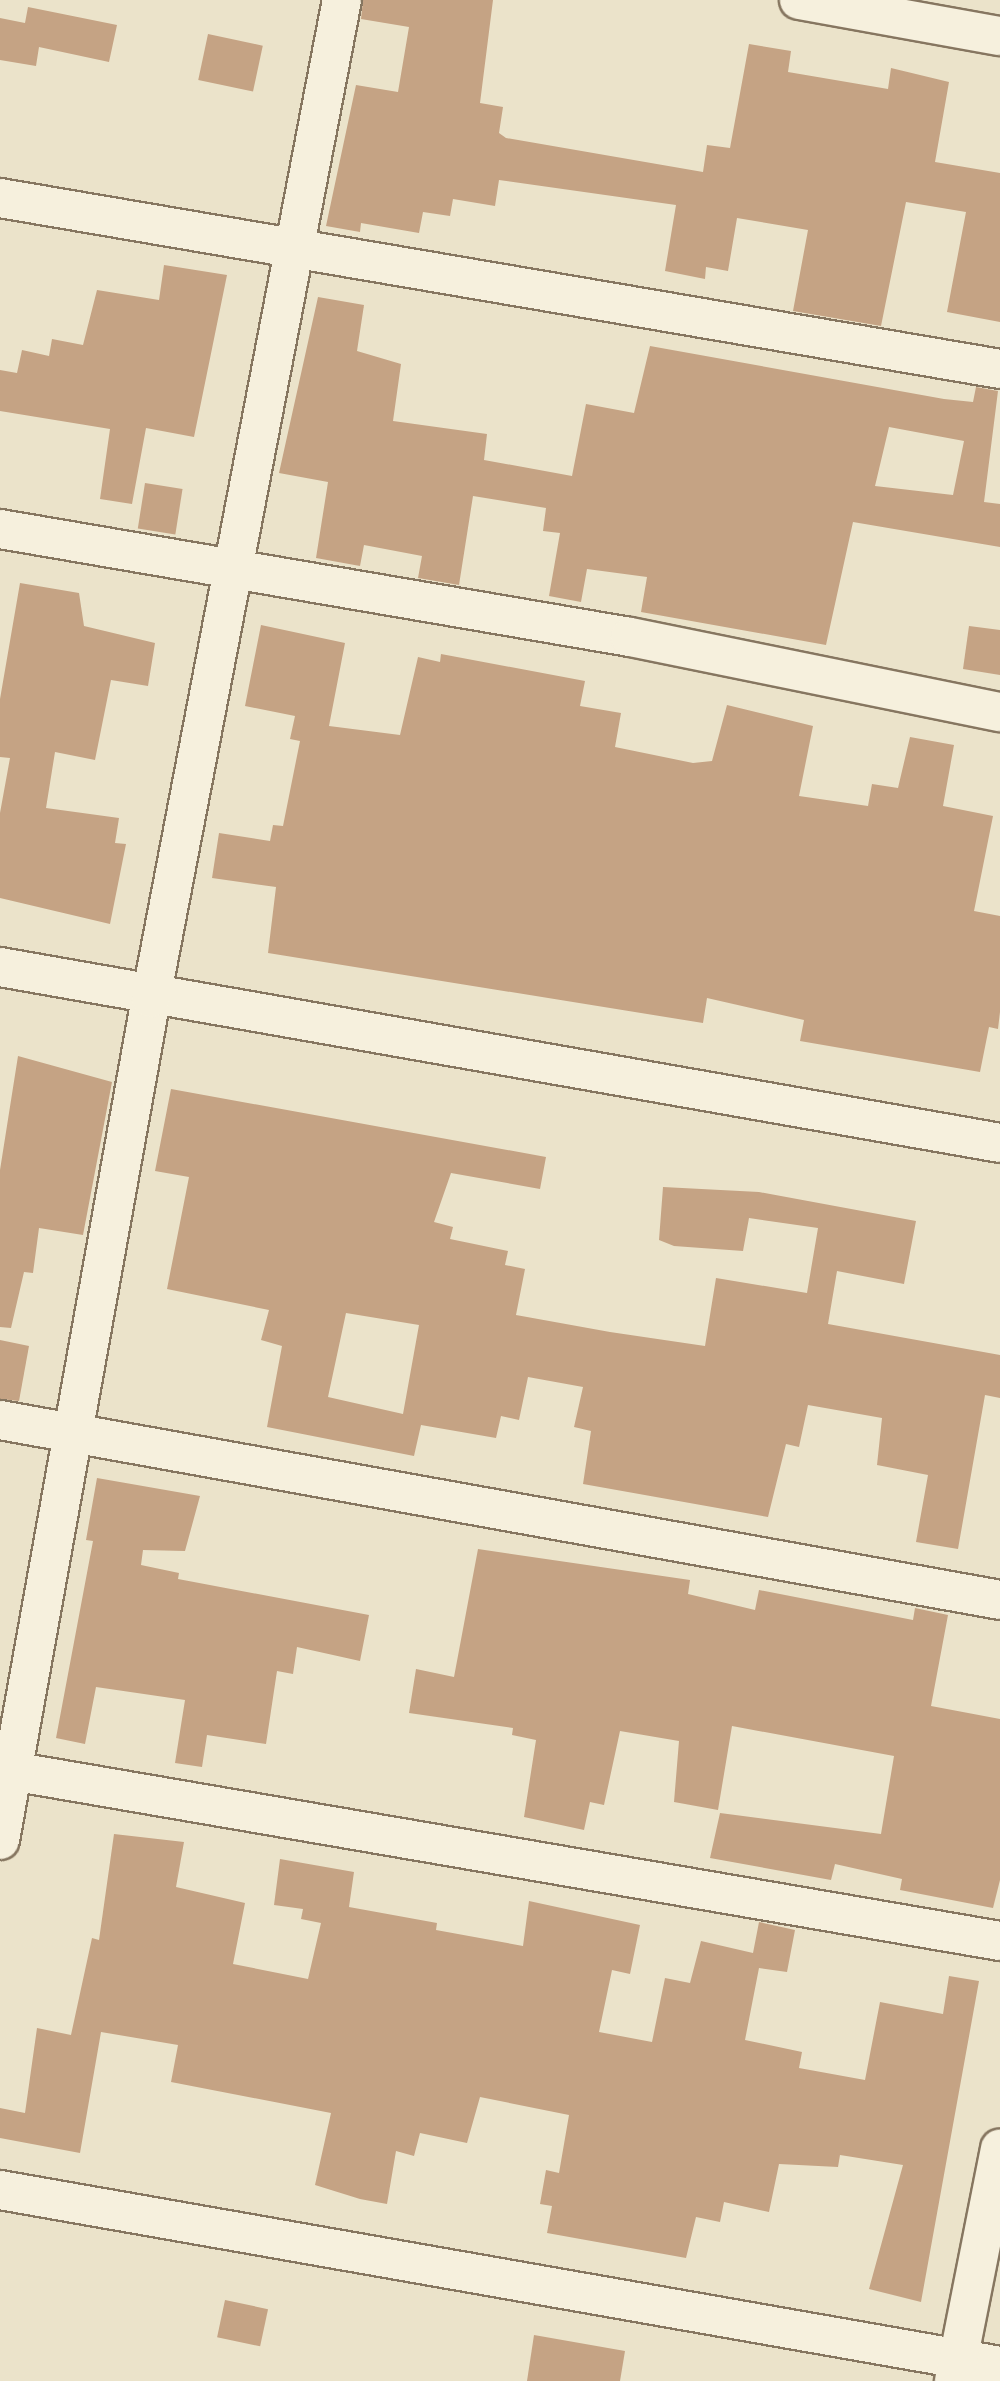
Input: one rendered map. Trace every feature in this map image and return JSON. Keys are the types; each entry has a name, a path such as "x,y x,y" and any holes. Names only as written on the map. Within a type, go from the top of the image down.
{"street":[{"path":"0,1840 8,1770 78,1434 151,998 342,0"},
{"path":"799,0 1000,36"},
{"path":"0,198 1000,369"},
{"path":"0,529 231,568 1000,712"},
{"path":"0,967 151,998 1000,1143"},
{"path":"0,1420 1000,1600"},
{"path":"8,1770 1000,1941"},
{"path":"956,2370 1000,2149"},
{"path":"0,2190 956,2370 1000,2366"}],"building":[{"path":"363,0 493,0 480,103 503,107 499,133 506,138 703,172 707,145 730,148 749,44 791,51 788,72 888,89 891,68 949,82 935,162 1000,173 1000,322 947,312 966,212 906,202 881,326 793,311 808,230 737,218 728,271 706,267 705,279 665,271 676,205 499,180 495,206 453,199 450,216 423,212 419,233 361,223 360,232 326,226 356,85 398,92 409,27 361,19"},
{"path":"28,7 117,25 109,62 39,47 36,66 0,60 0,18 25,23"},
{"path":"208,34 263,46 253,92 198,80"},
{"path":"164,265 227,275 194,437 146,428 132,504 100,499 110,429 0,411 0,370 17,373 22,350 49,356 52,339 83,345 97,290 159,300"},
{"path":"318,297 364,305 357,351 401,364 393,421 487,434 484,460 572,476 586,404 634,413 650,346 944,399 973,402 976,387 998,391 984,502 1000,504 1000,547 853,522 826,645 641,612 647,577 587,569 581,602 549,596 560,533 543,531 546,508 473,496 459,585 418,578 422,556 364,545 360,566 316,558 328,482 279,473","holes":["889,427 964,441 953,495 875,486"]},
{"path":"145,483 183,489 175,534 138,528"},
{"path":"20,583 79,593 84,626 155,643 148,686 111,680 95,760 55,752 46,808 119,818 115,843 126,844 110,924 0,898 0,813 10,758 0,757 0,699"},
{"path":"261,625 345,643 329,726 400,735 418,657 440,662 441,654 585,681 580,706 621,713 615,747 693,763 712,761 727,705 813,726 799,796 868,806 872,784 898,788 910,737 954,745 943,806 993,816 974,911 1000,916 1000,1012 998,1029 989,1027 980,1072 800,1041 804,1020 707,998 703,1023 268,953 276,887 212,878 219,833 270,841 273,825 283,826 300,741 290,739 295,716 245,706"},
{"path":"969,626 1000,630 1000,675 963,669"},
{"path":"18,1056 112,1082 83,1235 39,1228 33,1273 24,1272 11,1328 0,1327 0,1170"},
{"path":"171,1089 546,1157 540,1189 451,1173 434,1222 453,1227 450,1239 508,1251 505,1265 525,1269 516,1315 705,1346 716,1278 807,1293 818,1228 749,1218 743,1251 674,1246 659,1240 663,1187 759,1192 916,1221 904,1284 837,1271 828,1324 1000,1355 1000,1398 985,1395 958,1549 916,1542 928,1475 877,1465 882,1418 808,1405 799,1447 786,1444 768,1517 583,1484 591,1431 574,1427 583,1387 528,1377 519,1420 501,1416 496,1438 421,1425 414,1456 267,1427 282,1346 261,1340 269,1310 167,1289 189,1177 155,1171","holes":["346,1313 419,1325 403,1414 328,1397"]},
{"path":"0,1340 29,1346 19,1401 0,1399"},
{"path":"97,1478 200,1496 185,1551 143,1550 141,1565 179,1573 178,1579 369,1615 360,1661 297,1647 293,1674 277,1671 266,1744 207,1735 202,1767 175,1763 185,1700 96,1687 85,1744 56,1738 93,1541 86,1540"},
{"path":"478,1549 690,1580 688,1594 755,1610 759,1590 913,1620 915,1608 948,1615 931,1706 1000,1719 1000,1880 993,1908 900,1890 902,1879 835,1864 831,1880 710,1858 720,1813 881,1834 894,1756 732,1726 718,1810 674,1802 679,1741 620,1731 604,1805 590,1802 584,1830 524,1817 536,1740 512,1735 513,1728 409,1713 416,1669 454,1677"},
{"path":"114,1834 184,1842 176,1887 245,1903 233,1964 308,1979 321,1923 301,1919 303,1909 274,1905 280,1859 354,1872 349,1907 437,1923 436,1930 523,1946 529,1901 640,1925 630,1974 612,1970 599,2032 652,2042 665,1978 690,1983 701,1941 753,1953 759,1922 795,1930 787,1972 759,1968 745,2040 802,2052 799,2068 865,2080 880,2002 943,2014 949,1976 979,1981 921,2302 869,2289 903,2165 840,2155 838,2167 779,2164 769,2212 724,2202 720,2222 696,2217 686,2258 547,2233 552,2206 540,2204 546,2170 559,2173 569,2115 480,2097 467,2143 420,2133 414,2156 396,2151 387,2204 315,2185 331,2113 171,2082 178,2045 101,2032 80,2153 0,2138 0,2108 25,2113 37,2028 71,2035 92,1938 99,1940"},
{"path":"225,2300 268,2309 260,2346 217,2337"},
{"path":"534,2335 625,2351 620,2381 527,2381"}]}
